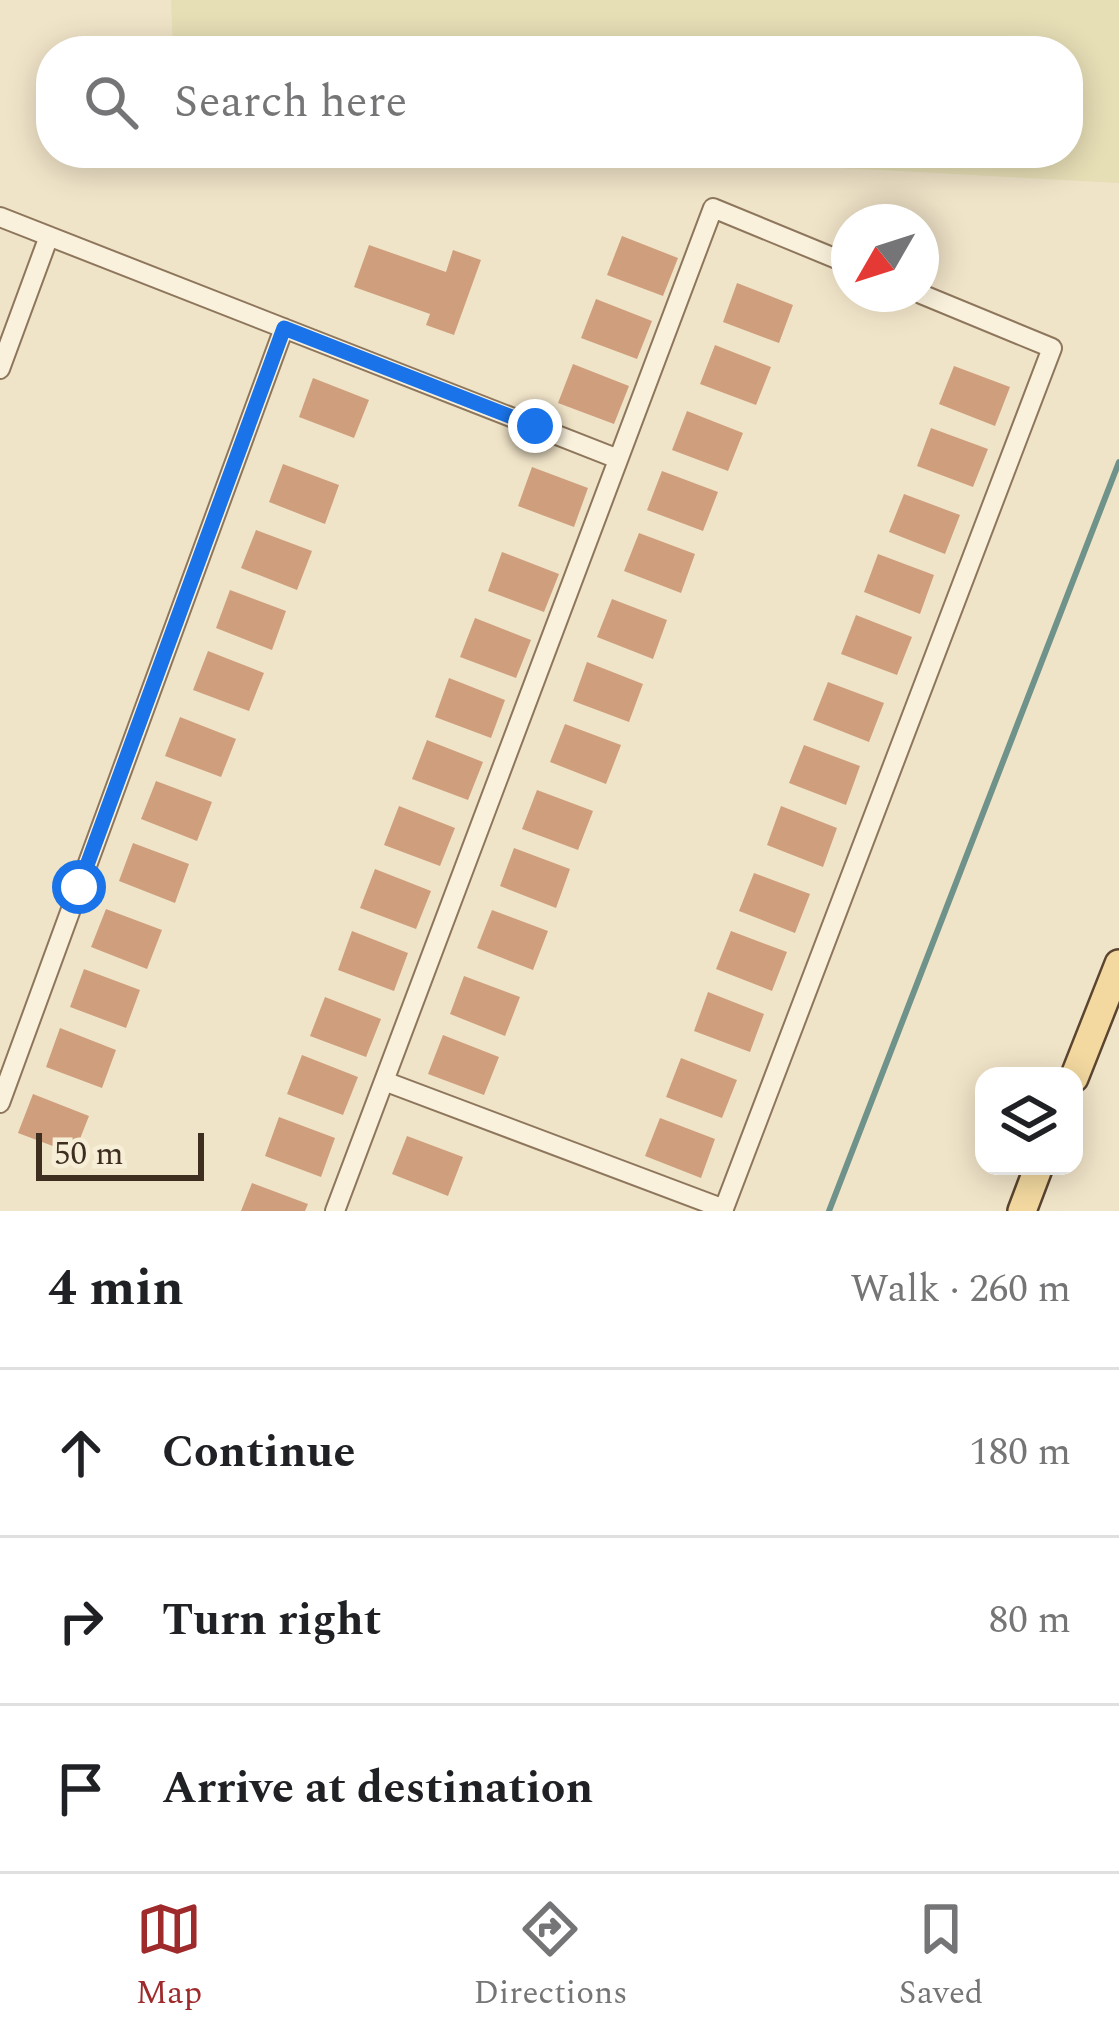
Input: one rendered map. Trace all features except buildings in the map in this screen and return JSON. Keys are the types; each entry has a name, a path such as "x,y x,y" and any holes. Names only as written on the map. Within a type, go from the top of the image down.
{"main road":[{"path":"1078,1067 1119,964"},
{"path":"1022,1211 1036,1175"}],"street":[{"path":"335,1211 713,208 831,257"},
{"path":"0,217 618,459"},
{"path":"0,369 49,236"},
{"path":"384,1082 723,1210 1052,348 939,301"},
{"path":"0,1102 284,328"}],"shaded area":[{"path":"171,0 1119,0 1119,183 841,168 1083,168 1083,36 172,36"}],"waterway":[{"path":"829,1211 1119,462"}],"route":[{"path":"79,887 284,328 535,426"}]}
